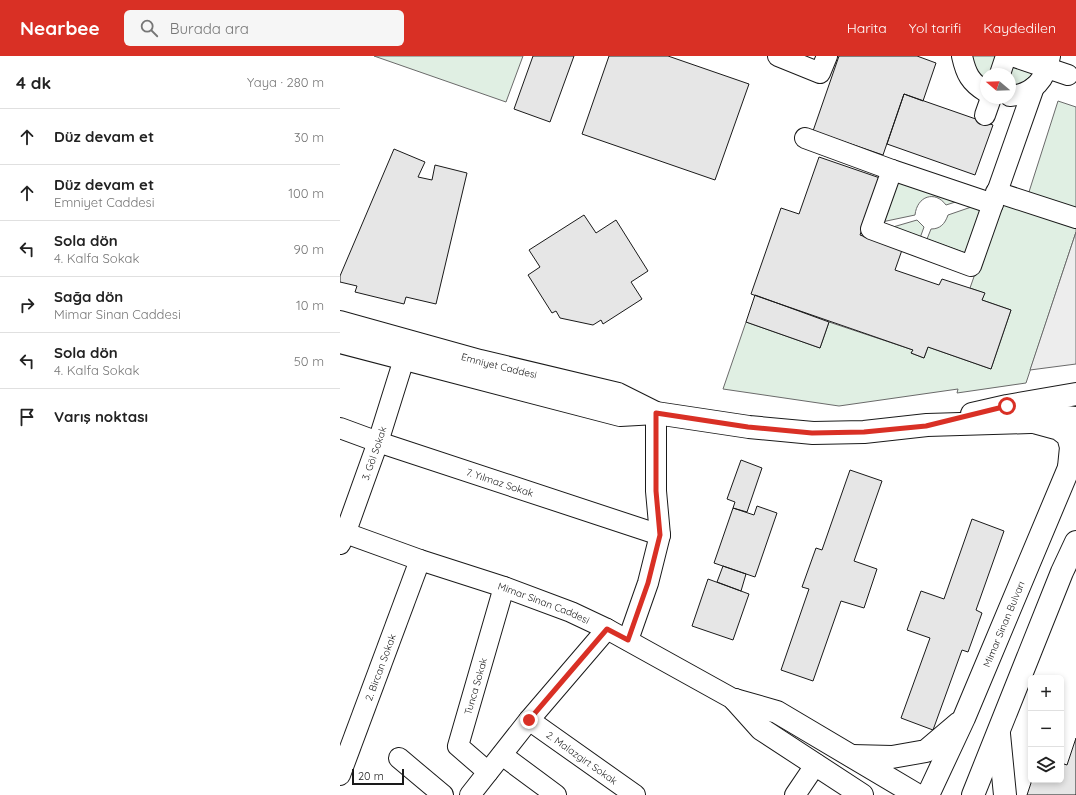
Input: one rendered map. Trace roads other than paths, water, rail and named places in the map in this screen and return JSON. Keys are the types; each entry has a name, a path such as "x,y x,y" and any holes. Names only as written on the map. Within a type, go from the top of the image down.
{"main road":[{"name":"Emniyet Caddesi","path":"340,322 480,361 618,394 656,413"},
{"name":"Emniyet Caddesi","path":"340,342 620,415 656,413 748,427 812,433 864,432 926,426"},
{"path":"926,426 1007,406 1076,394"},
{"path":"926,426 1030,422 1066,417 1076,418"},
{"path":"1030,422 1059,429 1068,436 1072,459"},
{"name":"Mimar Sinan Bulvarı","path":"928,795 964,718 1072,459"},
{"path":"973,795 1062,572 1076,542"},
{"path":"735,700 777,712 917,795"},
{"path":"735,700 761,729 862,795"},
{"path":"850,756 892,757 926,751 964,718"},
{"path":"999,731 1005,795"},
{"path":"824,769 848,795"}],"street":[{"path":"778,56 820,73 827,56"},
{"path":"962,56 965,70 975,85 980,88"},
{"path":"1002,68 1006,56"},
{"path":"1012,56 1048,62 1068,75"},
{"path":"1016,95 1020,95 1034,87 1040,81 1048,62"},
{"path":"892,170 871,229 971,266 1034,87"},
{"path":"805,138 892,170 994,198 1076,218"},
{"name":"3. Göl Sokak","path":"342,537 378,442 404,359"},
{"path":"628,640 648,583 660,535 656,491 656,413"},
{"name":"7. Yılmaz Sokak","path":"340,428 378,442 660,535"},
{"name":"Mimar Sinan Caddesi","path":"342,537 504,587 570,612 628,640 735,700"},
{"name":"2. Bircan Sokak","path":"340,775 420,560"},
{"name":"Tunca Sokak","path":"488,772 458,746 504,587"},
{"path":"470,795 529,720 607,629"},
{"name":"2. Malazgirt Sokak","path":"529,720 635,795"},
{"path":"502,755 556,795"},
{"path":"399,758 442,795"},
{"path":"795,795 824,769"}]}
